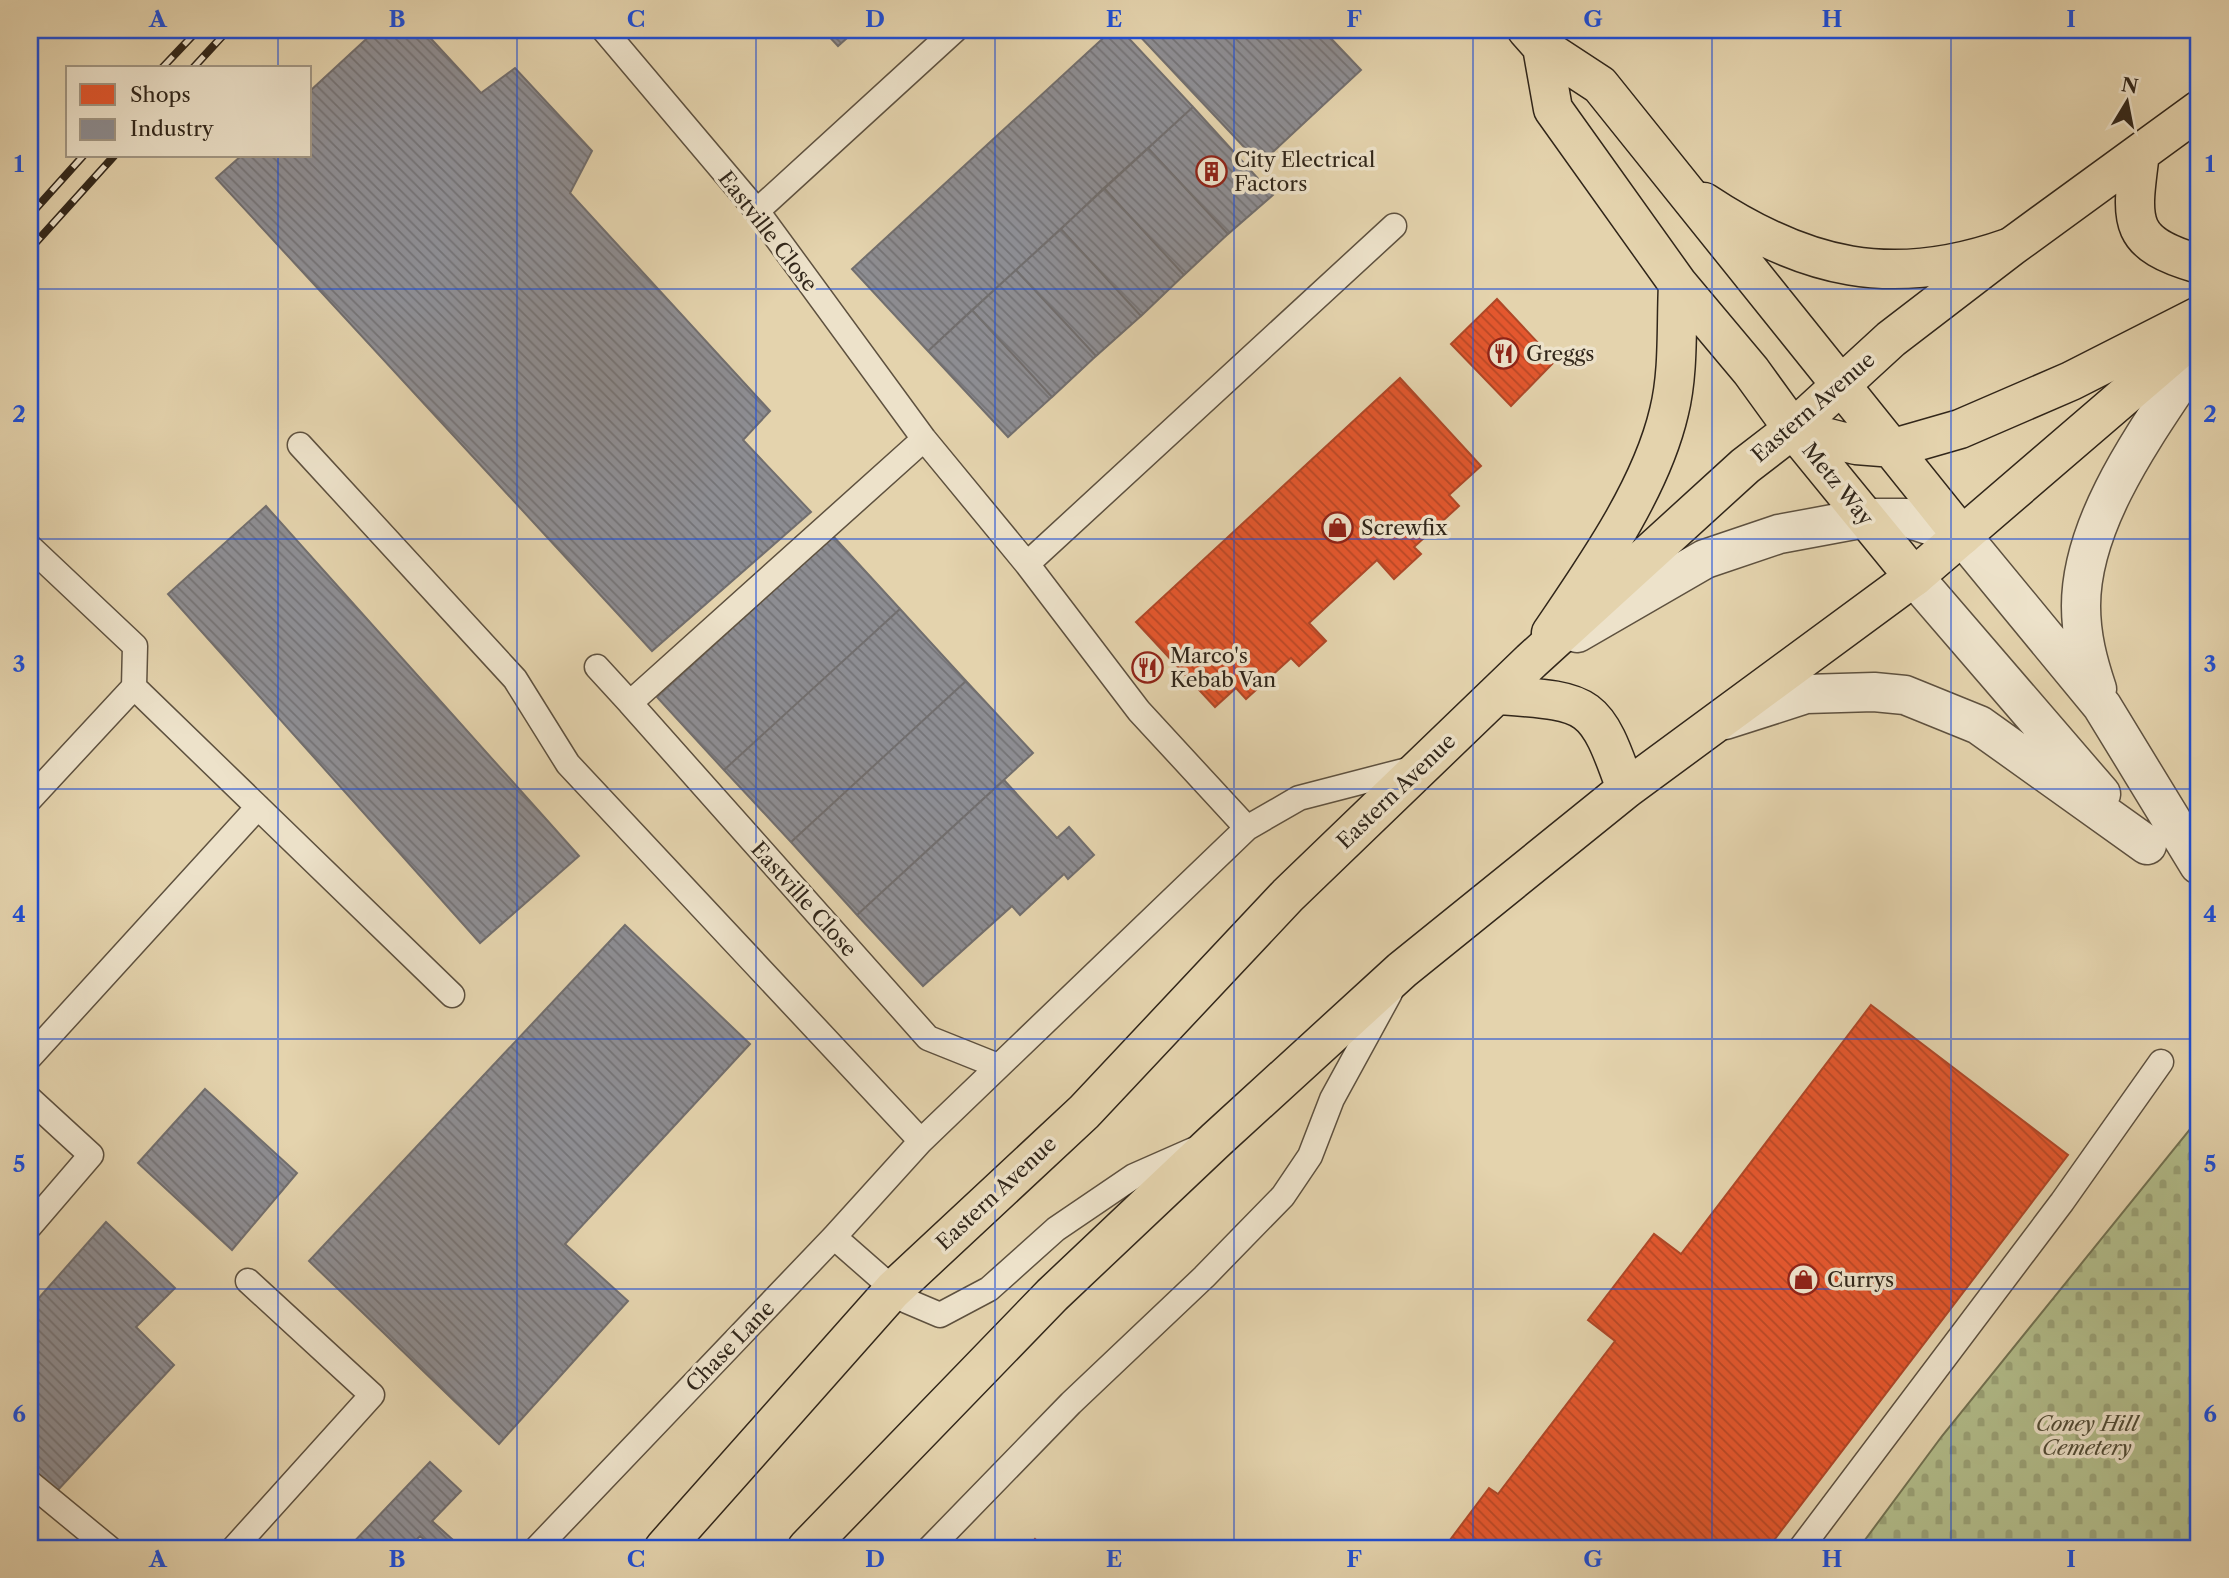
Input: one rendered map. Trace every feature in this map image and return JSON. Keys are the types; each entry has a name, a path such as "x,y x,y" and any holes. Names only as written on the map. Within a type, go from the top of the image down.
{"main road":[{"name":"Metz Way","path":"1535,38 1600,85 1783,316 1842,383 1962,536"},
{"name":"Metz Way","path":"1535,38 1553,109 1678,284 1751,370 1793,429 1914,577"},
{"name":"Eastern Avenue","path":"664,1548 892,1290 1084,1112 1288,895 1531,662 1745,466 1793,429 1891,339 2011,247 2199,110"},
{"path":"2140,153 2134,216 2142,237 2167,255 2199,264"},
{"path":"1682,188 1753,231 1824,261 1850,267 1894,271 1937,267 1973,260 2011,247"},
{"path":"1531,662 1585,583 1643,483 1660,444 1670,410 1678,284"},
{"path":"1793,429 1856,446 1894,448 1960,429 2071,381 2199,316"},
{"path":"807,1548 1052,1295 1402,970 1626,789 1914,577 2199,332"},
{"path":"1499,695 1561,700 1586,710 1607,735 1626,789"}],"street":[{"path":"2102,706 2084,647 2081,604 2087,557 2110,498 2199,353"},
{"path":"1531,662 1633,597 1705,559 1779,534 1865,518 1907,518 1962,536"},
{"name":"Metz Way","path":"1962,536 2102,706 2199,865"},
{"name":"Metz Way","path":"1914,577 2147,845 2199,874"},
{"path":"1713,725 1753,709 1806,694 1874,692 1905,695 1979,725 2147,845"}],"lane":[{"name":"Eastville Close","path":"604,30 757,211 924,439 1027,564 1139,711 1247,828"},
{"path":"757,211 955,30"},
{"path":"1027,564 1394,226"},
{"path":"631,703 924,439"},
{"path":"300,445 515,678 568,764 921,1141"},
{"path":"30,547 135,646 134,687 30,799"},
{"name":"Eastville Close","path":"597,667 928,1038 998,1066"},
{"path":"134,687 452,995"},
{"name":"Chase Lane","path":"537,1548 834,1237 921,1141 1247,828 1299,798 1419,767"},
{"path":"30,1057 258,807"},
{"path":"930,1548 1071,1404 1204,1278 1283,1196 1310,1156 1332,1099 1402,970"},
{"path":"1801,1548 2062,1202 2161,1062"},
{"path":"30,1099 91,1155 30,1226"},
{"path":"834,1237 892,1290 907,1301 940,1315 989,1289 1056,1229 1134,1176 1216,1140"},
{"path":"234,1548 372,1395 248,1281"},
{"path":"30,1483 109,1548"}],"green space":[{"name":"Coney Hill Cemetery","path":"2199,1118 2199,1548 1859,1548 1942,1436"}],"building: Shops":[{"name":"Greggs","path":"1497,299 1555,361 1511,406 1451,344"},
{"name":"Screwfix","path":"1400,378 1481,466 1449,495 1459,506 1414,547 1421,554 1394,579 1377,560 1309,623 1326,641 1299,666 1291,658 1246,699 1236,688 1215,707 1136,622"},
{"path":"1871,1005 2068,1155 1768,1548 1444,1548 1489,1488 1498,1494 1615,1341 1588,1320 1654,1234 1681,1254"},
{"path":"1035,1539 1045,1548 1027,1548"}],"building: Industry":[{"path":"376,30 423,30 481,93 515,68 592,151 570,193 770,411 743,440 811,512 652,651 216,178 239,158 312,158 312,89"},
{"path":"823,30 856,30 838,46"},
{"path":"1112,30 1121,30 1193,107 928,351 852,269"},
{"path":"1134,30 1323,30 1361,70 1260,164"},
{"name":"City Electrical Factors","path":"1193,107 1273,195 1228,234 1148,148"},
{"path":"1148,148 1228,234 1184,275 1104,188"},
{"path":"1104,188 1184,275 1141,316 1061,229"},
{"path":"1061,229 1141,316 1096,356 1016,270"},
{"path":"1016,270 1096,356 1052,397 972,310"},
{"path":"972,310 1052,397 1008,437 928,351"},
{"path":"266,506 579,856 480,943 168,594"},
{"path":"833,536 900,609 724,770 657,697"},
{"path":"900,609 966,681 791,842 724,770"},
{"path":"966,681 1033,753 857,915 791,842"},
{"path":"1004,780 1057,838 1069,827 1094,855 1068,879 1064,874 1020,915 1012,906 923,986 857,915"},
{"path":"625,925 750,1044 565,1244 628,1301 499,1444 309,1261"},
{"path":"205,1089 297,1173 232,1250 138,1163"},
{"path":"106,1222 175,1288 136,1327 174,1365 56,1492 30,1468 30,1308"},
{"path":"430,1462 461,1491 432,1521 462,1548 434,1548 420,1536 408,1548 348,1548"}],"railway":[{"path":"164,66 198,30"},
{"path":"195,66 228,30"},
{"path":"30,215 81,158"},
{"path":"30,249 112,158"}],"place":[{"name":"City Electrical Factors","path":"1211,171"},
{"name":"Greggs","path":"1503,353"},
{"name":"Screwfix","path":"1338,527"},
{"name":"Marco's Kebab Van","path":"1147,667"},
{"name":"Currys","path":"1804,1279"}]}
